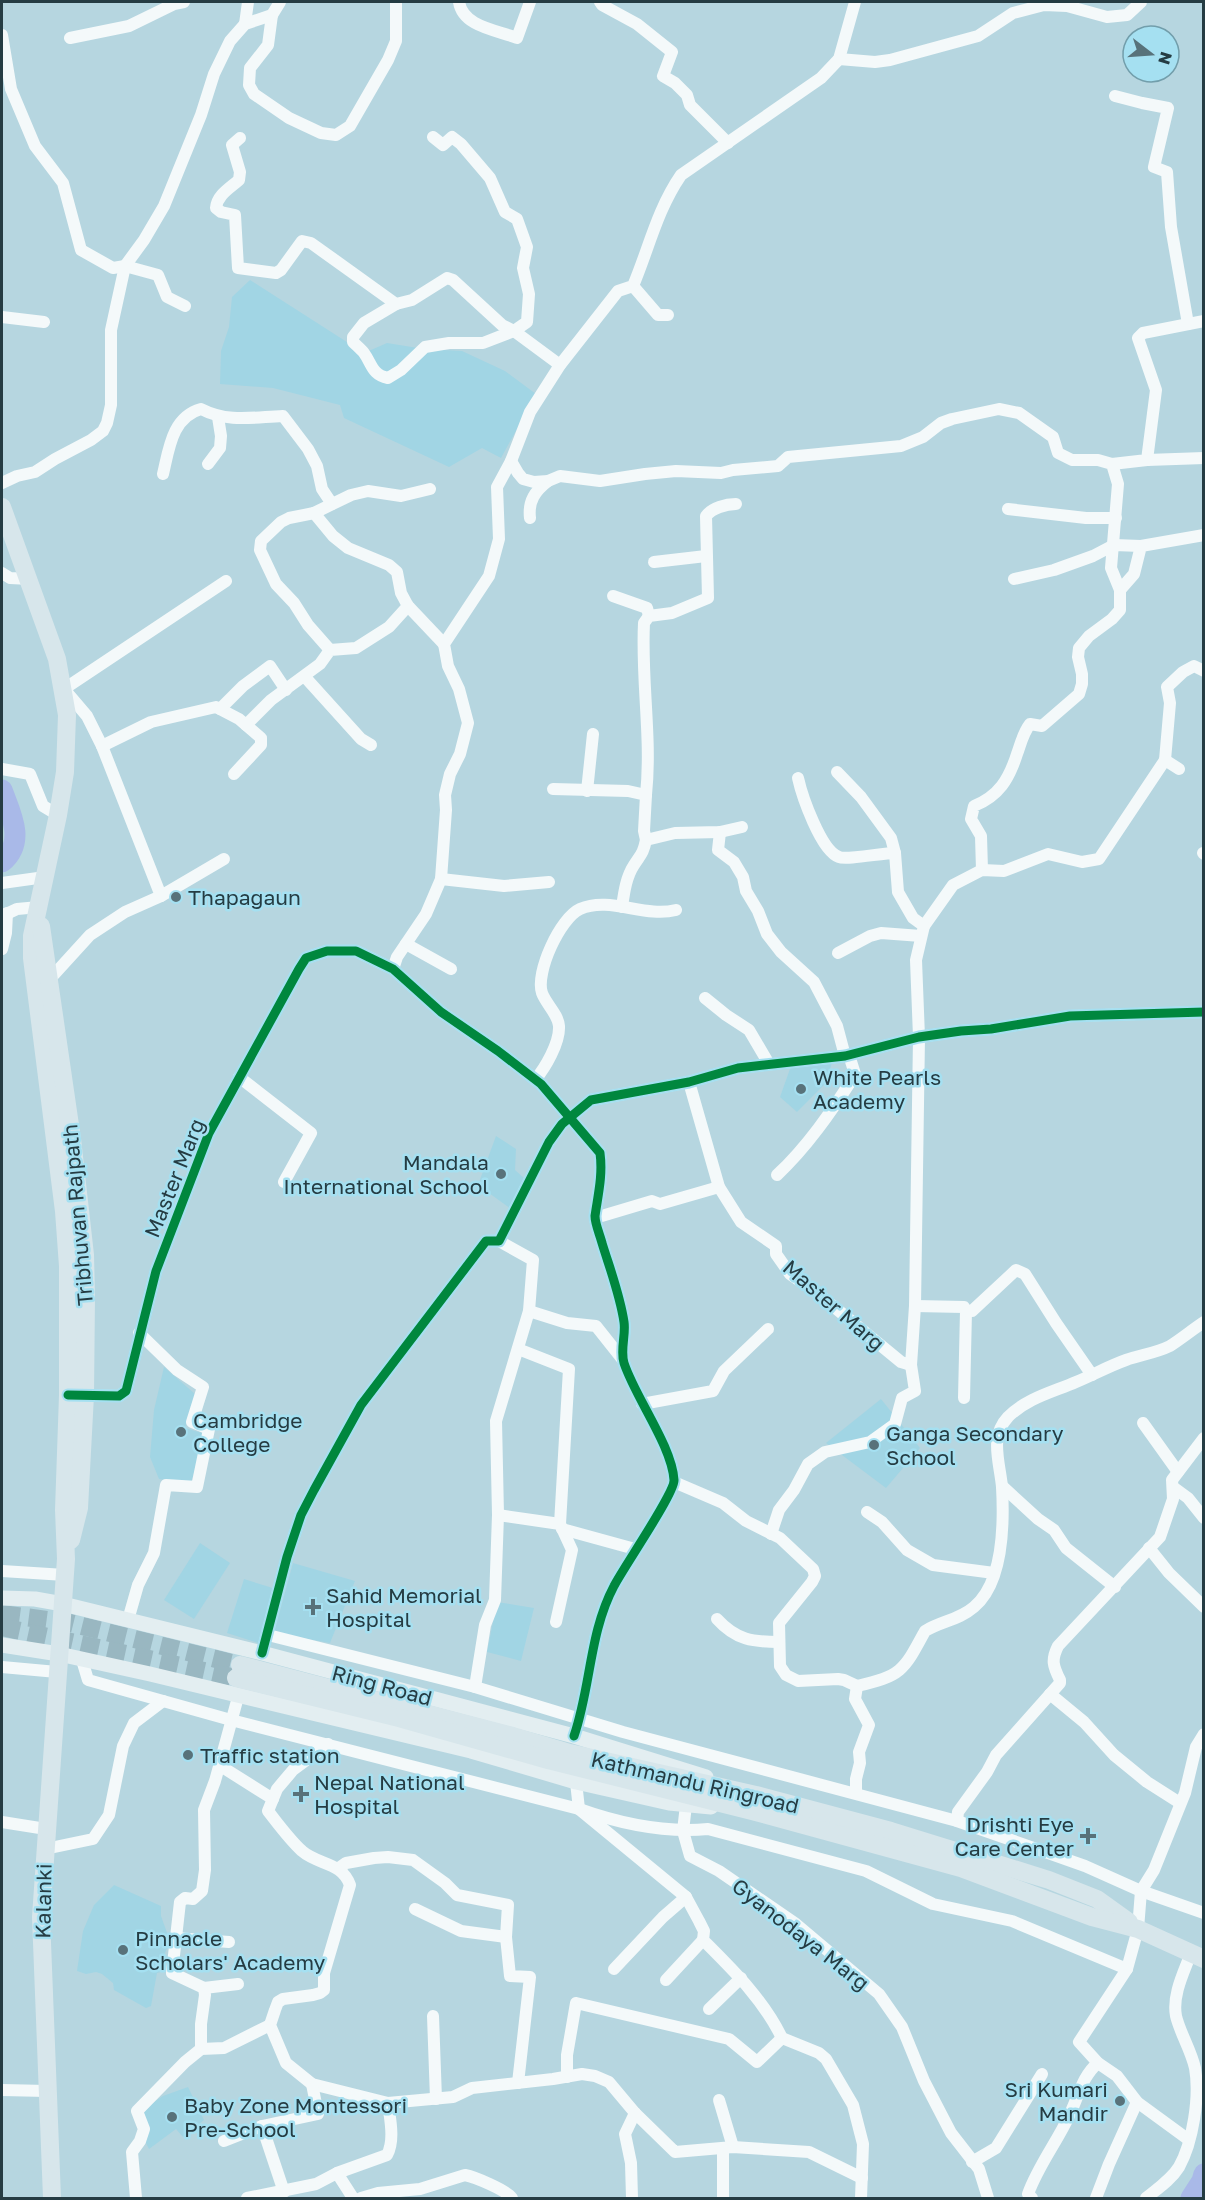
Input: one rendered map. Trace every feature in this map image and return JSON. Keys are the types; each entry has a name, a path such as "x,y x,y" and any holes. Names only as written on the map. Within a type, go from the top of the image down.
{"highway":[{"name":"Tribhuvan Rajpath","path":"2,507 30,579 57,659 64,689 67,741 65,772 32,936 32,958 66,1233 76,1395"},
{"name":"Tribhuvan Rajpath","path":"39,907 73,1150 85,1255 86,1297 64,1510 66,1567 63,1604"},
{"name":"Kalanki","path":"52,2199 41,1917 63,1604"},
{"name":"Kathmandu Ringroad","path":"238,1671 436,1715 754,1803 891,1831 1049,1880 1097,1899 1138,1929 1197,1956"}],"main road":[{"name":"Ring Road","path":"2,1598 35,1599 63,1604 262,1653 574,1736 675,1766 754,1803"},
{"path":"2,1645 58,1663 82,1660 471,1751 576,1782 669,1803 686,1805 754,1803"}],"street":[{"path":"70,38 129,26 174,4 184,2"},
{"path":"245,24 248,2"},
{"path":"280,2 272,15 268,45 250,68 249,85 254,94 289,118 321,133 336,135 350,126 388,60 396,40 396,2"},
{"path":"459,2 460,8 473,21 483,27 517,38 530,2"},
{"path":"600,2 637,24 672,52 663,76 675,83 687,95 690,105 728,143"},
{"path":"633,286 654,226 674,185 681,176 821,78 839,58 855,2"},
{"path":"839,58 875,62 890,60 978,36 1013,13 1044,5 1067,6 1107,17 1127,15 1141,2"},
{"path":"2,483 17,476 35,472 92,440 103,430 111,405 111,330 125,266 164,206 201,115 214,74 230,41 245,24 272,15"},
{"path":"2,35 11,89 35,146 63,183 81,250 113,268 125,266 158,275 167,297 185,306"},
{"path":"1115,96 1142,104 1168,108 1154,167 1167,172 1171,227 1188,324"},
{"path":"433,137 443,145 452,137 461,144 490,178 505,212 517,219 527,247 523,268 529,294 527,322 514,332 483,343 449,343 425,347 401,370 388,378 380,377 371,369 362,350 353,342 353,337 364,323 396,304 412,300 447,278 457,283 501,325 514,332 560,365"},
{"path":"240,138 232,145 240,172 239,180 226,191 217,202 216,208 220,212 235,215 238,268 276,273 281,270 303,241 308,241 396,304"},
{"path":"633,286 658,315 668,315"},
{"path":"444,644 489,576 499,539 497,487 511,461 530,412 560,365 618,291 633,286"},
{"path":"2,317 44,321"},
{"path":"1147,460 1156,390 1138,338 1143,333 1203,321"},
{"path":"163,474 172,434 181,420 190,412 201,409 218,417 231,419 284,416 308,449 316,466 322,489 332,504"},
{"path":"530,518 531,500 536,491 548,481 560,476 600,481 676,471 722,473 778,466 788,457 901,446 923,437 941,423 999,409 1019,413 1053,437 1058,453 1072,460 1098,460 1112,464 1203,458"},
{"path":"208,464 220,448 218,417"},
{"path":"511,461 523,479 534,482 548,481"},
{"path":"982,870 981,836 971,819 974,806 985,802 1008,780 1021,741 1030,724 1042,726 1079,694 1082,674 1078,648 1089,636 1112,619 1120,609 1120,590 1112,568 1118,483 1112,464"},
{"path":"330,650 308,625 294,603 276,584 260,550 261,541 281,522 289,518 315,513 343,498 368,491 401,496 430,489"},
{"path":"622,907 628,880 634,865 643,854 645,840 649,735 644,695 644,623 649,616 672,613 708,598 706,516 718,508 736,504"},
{"path":"1008,509 1086,518 1116,518"},
{"path":"315,513 333,536 348,548 389,565 397,572 401,593 408,606 444,644 448,666 459,688 468,723 460,754 450,774 445,795 441,879 426,914 397,957 393,969 441,1012 498,1051 535,1080 600,1153 602,1168 595,1218 624,1324 623,1360"},
{"path":"1014,579 1054,570 1093,556 1114,545 1142,546 1203,535"},
{"path":"1120,590 1134,574 1142,546"},
{"path":"654,562 706,556"},
{"path":"2,573 10,578 30,579"},
{"path":"161,896 102,746 87,716 64,689 226,581"},
{"path":"613,596 647,608 649,616"},
{"path":"330,650 356,648 389,627 408,606"},
{"path":"246,725 271,700 320,664 330,650"},
{"path":"220,709 243,686 270,666 286,690"},
{"path":"771,1534 779,1510 794,1490 808,1464 825,1452 870,1442 896,1424 902,1398 915,1390 911,1365 915,1306 919,1037 916,960 922,931 953,885 982,870 1004,871 1048,854 1082,862 1099,859 1165,760 1170,703 1167,687 1183,672 1194,666 1203,671"},
{"path":"305,677 361,740 370,745"},
{"path":"102,746 151,722 216,707 246,725 262,741 261,745 234,774"},
{"path":"587,791 593,734"},
{"path":"1165,760 1179,769"},
{"path":"2,769 30,774 43,806 58,815"},
{"path":"837,772 861,797 891,838 895,853 898,892 922,931"},
{"path":"798,778 809,816 832,853 839,858 848,859 867,854 895,853"},
{"path":"553,789 628,791 646,795"},
{"path":"645,840 675,833 720,832 742,827"},
{"path":"720,832 718,850 734,862 743,877 746,891 758,911 767,934 781,952 814,982 837,1026 855,1074 827,1116 788,1165 777,1175"},
{"path":"49,980 90,935 118,916 161,896 224,859"},
{"path":"2,883 45,877"},
{"path":"441,879 504,886 549,882"},
{"path":"535,1080 548,1061 558,1030 557,1020 543,994 540,978 560,928 580,909 611,906 654,913 676,910"},
{"path":"2,949 6,933 4,914 17,909 39,907"},
{"path":"838,953 870,936 881,933 922,931"},
{"path":"406,944 451,969"},
{"name":"Master Marg","path":"76,1395 120,1396 124,1394 156,1271 209,1133 306,958 327,951 356,951 393,969"},
{"path":"705,998 749,1030 769,1064"},
{"path":"499,1240 512,1219 539,1159 562,1124 591,1100 689,1082 738,1068 847,1056 919,1037 991,1029 1070,1016 1203,1012"},
{"path":"239,1077 311,1133 284,1182"},
{"name":"Master Marg","path":"689,1082 719,1187 741,1222 776,1246 776,1254 790,1274 816,1292 901,1362 911,1365"},
{"path":"595,1218 652,1201 660,1204 719,1187"},
{"path":"262,1653 287,1557 301,1515 361,1405 486,1241 499,1240 533,1260 529,1311 496,1421 498,1515 495,1600 485,1625 475,1687"},
{"path":"966,1311 972,1311 1011,1274 1019,1270 1025,1274 1092,1375"},
{"path":"915,1306 964,1307 966,1311 964,1398"},
{"path":"529,1311 567,1323 596,1326 623,1360 669,1459 674,1482 667,1500 634,1549 612,1588 602,1614 580,1719 574,1736"},
{"path":"674,1482 723,1503 746,1521 780,1538 813,1569 815,1576 812,1582 779,1623 780,1666 786,1675 798,1681 844,1680 857,1686 881,1681 897,1674 906,1666 925,1631 958,1618 975,1607 984,1595 994,1573 1002,1539 1002,1486 996,1441 1008,1418 1026,1403 1126,1360 1169,1346 1203,1323"},
{"path":"642,1404 713,1391 724,1371 768,1329"},
{"path":"128,1620 138,1585 154,1553 166,1485 197,1487 209,1429 192,1422 203,1387 177,1370 139,1333"},
{"path":"518,1349 569,1369 561,1527 572,1550 556,1622"},
{"path":"1143,1423 1178,1472"},
{"path":"957,1821 958,1812 987,1772 996,1755 1060,1680 1053,1664 1053,1656 1058,1646 1161,1537 1173,1499 1172,1480 1203,1438"},
{"path":"1002,1486 1038,1519 1054,1530 1066,1548 1115,1587"},
{"path":"1173,1487 1188,1498 1203,1518"},
{"path":"867,1512 882,1522 907,1550 924,1561 933,1565 994,1573"},
{"path":"498,1515 561,1527 634,1549"},
{"path":"1149,1548 1169,1574 1203,1607"},
{"path":"2,1571 66,1567"},
{"path":"717,1619 728,1631 741,1638 779,1642"},
{"path":"268,1635 475,1687 623,1732 957,1821 1075,1862 1141,1891 1203,1913"},
{"path":"82,1660 88,1680 231,1720 579,1809 607,1819 652,1829 683,1832 708,1829 866,1871 933,1904 1012,1921 1127,1968"},
{"path":"2,1667 58,1663"},
{"path":"856,1793 859,1752 869,1725 855,1699 857,1686"},
{"path":"1050,1694 1084,1722 1114,1755 1148,1782 1180,1803"},
{"path":"238,1696 204,1810 205,1870 202,1891 193,1899 185,1898 180,1902 172,1973 204,1988 238,1984"},
{"path":"45,1849 93,1839 109,1815 123,1746 134,1723 163,1701"},
{"path":"1189,2140 1137,2102 1117,2076 1098,2063 1079,2043 1127,1968 1138,1929 1141,1891 1154,1870 1180,1803 1196,1747 1203,1734"},
{"path":"328,1744 293,1770 277,1789 268,1811 304,1853 339,1868 348,1878 350,1885 324,1973 324,1990 313,1995 283,1999 278,2002 270,2025 286,2063 312,2084 388,2103 453,2097 472,2088 582,2074 595,2076 609,2082 635,2113 675,2152 728,2147 809,2152 862,2178"},
{"path":"219,1765 273,1799"},
{"path":"576,1782 579,1809 686,1897 704,1931 704,1940 666,1980"},
{"name":"Gyanodaya Marg","path":"686,1805 683,1832 690,1856 719,1871 796,1924 879,1994 902,2027 924,2080 951,2133 979,2169 988,2199"},
{"path":"2,1822 46,1829"},
{"path":"339,1868 346,1863 374,1858 413,1860 446,1883 457,1895 508,1905 506,1937 510,1976 530,1977 518,2083"},
{"path":"614,1969 663,1917 686,1897"},
{"path":"415,1909 461,1931 506,1937"},
{"path":"176,1938 229,1942"},
{"path":"704,1940 741,1977 772,2017 783,2038 826,2059 853,2105 863,2144 861,2199"},
{"path":"1146,2199 1179,2167 1189,2140 1197,2093 1194,2067 1176,2015 1176,2000 1197,1956"},
{"path":"709,2009 741,1977"},
{"path":"201,2049 204,1988"},
{"path":"567,2077 567,2055 576,2003 729,2038 757,2062 783,2038"},
{"path":"433,2016 436,2099"},
{"path":"136,2199 132,2152 140,2141 144,2129 137,2111 201,2049 224,2048 270,2025"},
{"path":"1032,2199 1028,2194 1033,2182 1070,2114 1089,2071 1098,2063"},
{"path":"972,2162 996,2148 1042,2074"},
{"path":"224,2141 262,2126 318,2114 312,2084"},
{"path":"2,2090 47,2091"},
{"path":"719,2100 728,2147 723,2198"},
{"path":"1096,2199 1137,2102"},
{"path":"247,2199 316,2184 337,2173 387,2155 391,2131 388,2103"},
{"path":"633,2199 631,2163 625,2134 635,2113"},
{"path":"262,2126 284,2192"},
{"path":"337,2173 353,2199"},
{"path":"361,2199 378,2193 425,2187 465,2175 508,2193 512,2199"},
{"path":"425,2187 432,2199"}],"shaded area":[{"path":"250,280 364,353 387,343 424,349 462,351 505,371 536,394 501,458 482,448 449,467 344,418 340,405 273,388 220,384 221,351 229,327 232,297"},
{"name":"White Pearls Academy","path":"832,1062 827,1082 797,1112 780,1097 791,1066"},
{"name":"Mandala International School","path":"496,1136 516,1149 515,1170 524,1178 511,1209 478,1185"},
{"path":"164,1367 195,1394 185,1428 205,1434 191,1483 159,1479 150,1457 154,1410"},
{"name":"Ganga Secondary School","path":"881,1399 920,1448 886,1488 826,1443"},
{"path":"200,1543 230,1563 194,1619 164,1600"},
{"name":"Sahid Memorial Hospital","path":"293,1563 355,1581 330,1643 274,1633"},
{"path":"244,1579 276,1589 258,1643 227,1633"},
{"name":"Sahid Memorial Hospital","path":"497,1602 534,1608 521,1661 487,1652"},
{"name":"Pinnacle Scholars' Academy","path":"114,1885 161,1906 161,1916 170,1941 162,1960 164,1971 157,1973 151,2006 146,2008 114,1990 113,1983 102,1974 96,1972 86,1974 77,1971 83,1931 94,1905"},
{"name":"Baby Zone Montessori Pre-School","path":"188,2087 204,2120 183,2137 176,2129 149,2149 141,2133 143,2114 151,2104 163,2096"}],"waterway":[{"path":"2,790 12,818 15,837 9,854 2,862"},
{"path":"1191,2198 1204,2174"}],"tunnel":[{"path":"2,1614 70,1623 240,1665"},
{"path":"2,1627 236,1678"}],"cycle path":[{"path":"68,1395 119,1396 126,1391 156,1271 209,1133 306,958 327,951 356,951 393,969 441,1012 541,1084 600,1153 601,1177 595,1219 622,1312 624,1363 667,1452 674,1480 666,1500 619,1577 606,1604 595,1641 574,1736"},
{"path":"262,1653 287,1557 301,1515 361,1405 486,1241 499,1241 549,1142 562,1124 591,1100 689,1082 738,1068 845,1056 919,1037 991,1029 1070,1016 1204,1012"}],"place":[{"name":"Thapagaun","path":"176,897"},
{"name":"White Pearls Academy","path":"801,1089"},
{"name":"Mandala International School","path":"501,1174"},
{"name":"Cambridge College","path":"181,1432"},
{"name":"Ganga Secondary School","path":"874,1445"},
{"name":"Sahid Memorial Hospital","path":"313,1607"},
{"name":"Traffic station","path":"188,1755"},
{"name":"Nepal National Hospital","path":"301,1794"},
{"name":"Drishti Eye Care Center","path":"1088,1836"},
{"name":"Pinnacle Scholars' Academy","path":"123,1950"},
{"name":"Sri Kumari Mandir","path":"1120,2101"},
{"name":"Baby Zone Montessori Pre-School","path":"172,2117"}]}
